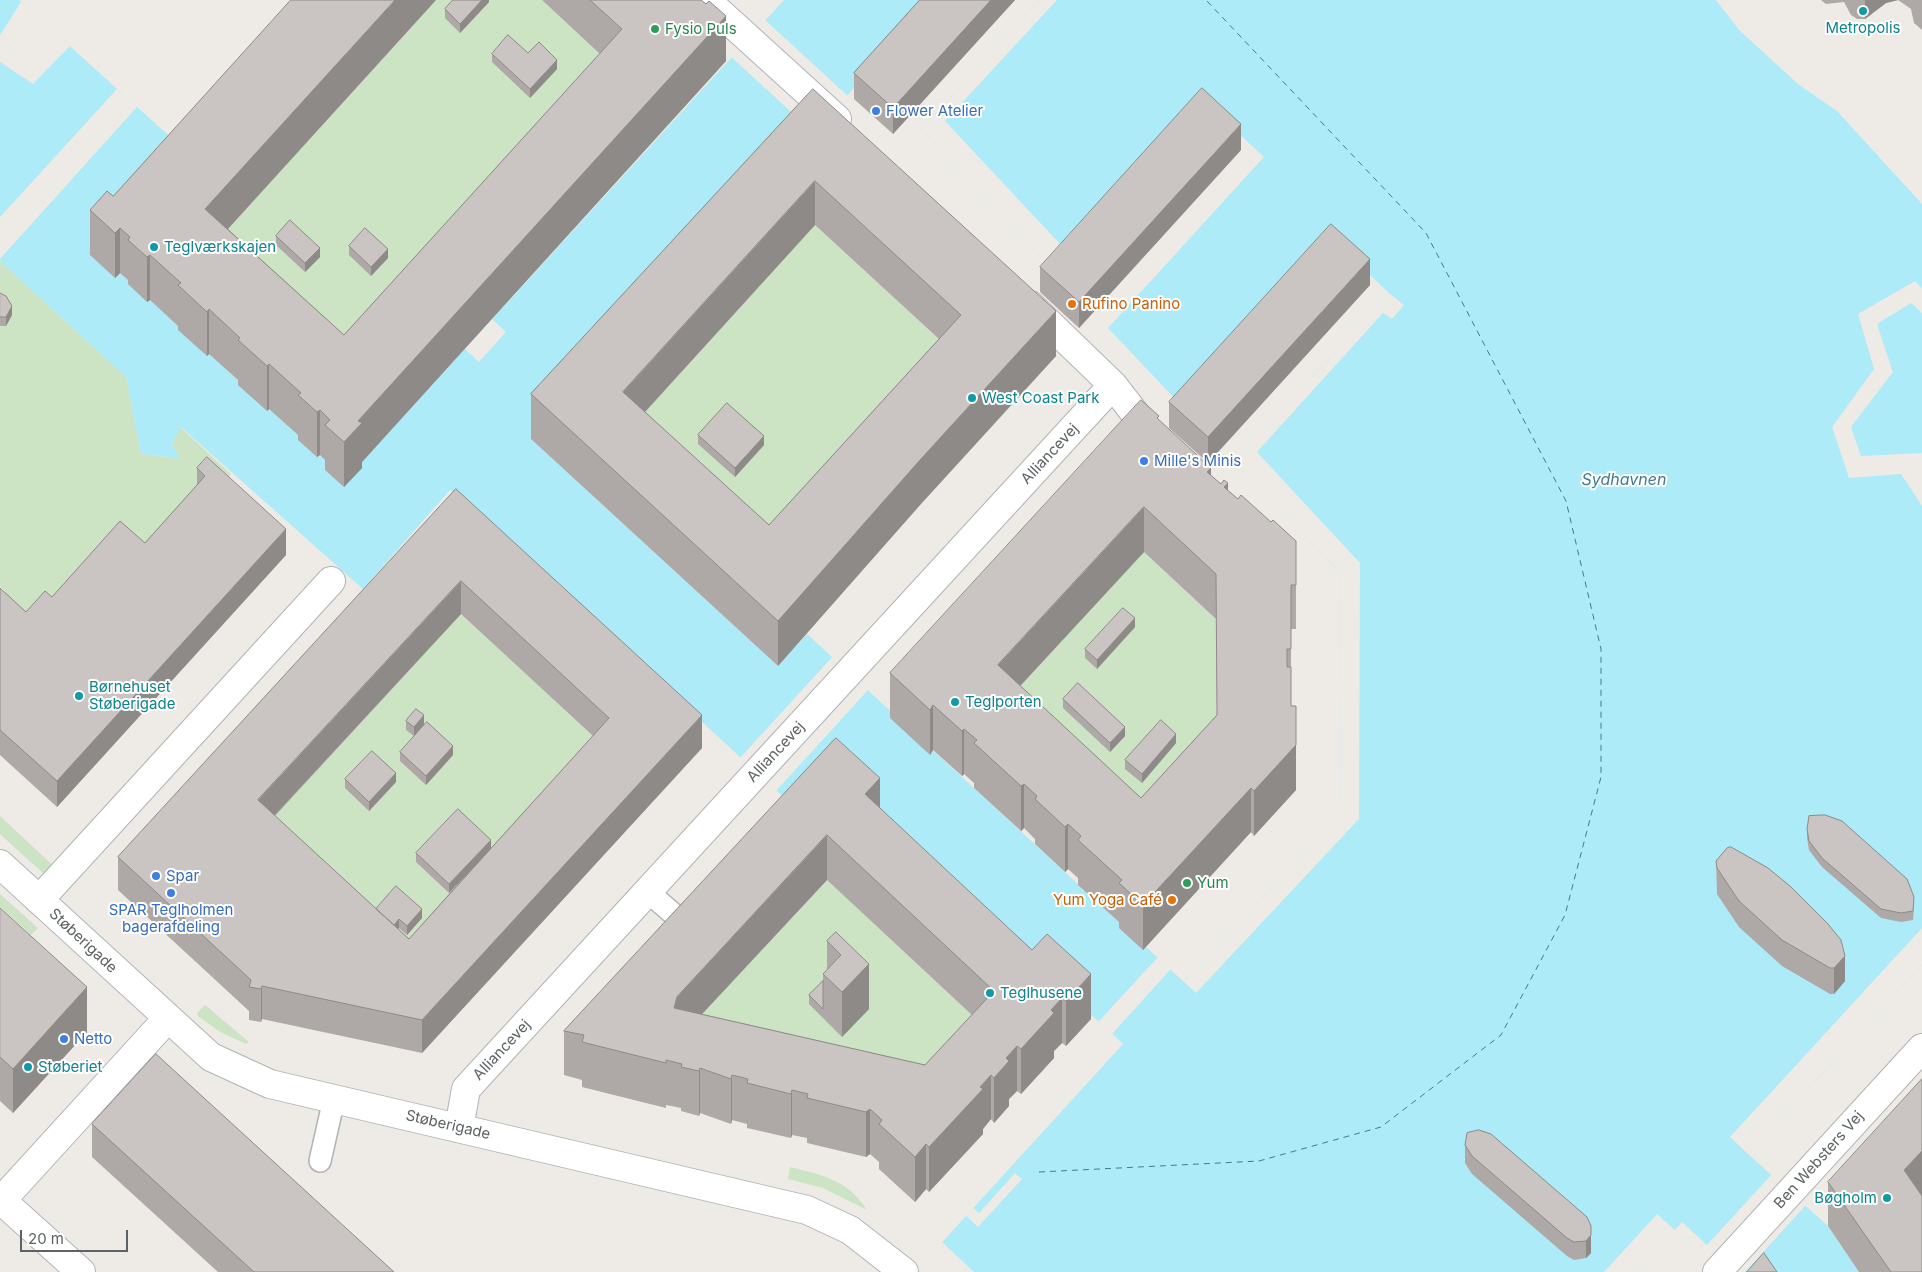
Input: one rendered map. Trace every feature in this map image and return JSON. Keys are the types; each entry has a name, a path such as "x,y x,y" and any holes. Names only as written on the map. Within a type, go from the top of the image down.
{"street":[{"path":"706,0 849,131"},
{"path":"1015,291 1113,386 1150,433"},
{"name":"Alliancevej","path":"459,1128 466,1089 1113,386"},
{"name":"Støberigade","path":"39,900 331,581"},
{"name":"Støberigade","path":"0,864 167,1019 212,1058 270,1084 807,1210 850,1230 893,1268"},
{"path":"81,1272 1,1201 167,1019"},
{"name":"Ben Websters Vej","path":"1717,1272 1922,1048"}],"lane":[{"path":"647,891 696,934"},
{"path":"320,1161 334,1099"}],"green space":[{"path":"436,0 542,0 622,74 344,380 205,254"},
{"path":"815,225 961,359 769,570 623,436"},
{"path":"0,261 126,377 141,454 180,458 172,444 180,427 231,474 205,501 26,637 0,598 6,592 0,586"},
{"path":"1144,552 1216,619 1217,760 1141,842 998,710"},
{"path":"461,614 609,751 415,966 258,833"},
{"path":"0,816 59,871 45,875 0,834"},
{"path":"827,880 979,1021 936,1099 677,1041"},
{"path":"0,894 38,928 31,935 0,907"},
{"path":"205,1005 249,1042 246,1044 220,1032 198,1016 197,1013"},
{"path":"790,1167 824,1176 843,1186 860,1200 867,1210 823,1188 788,1179"}],"water":[{"name":"Sydhavnen","path":"0,0 19,0 190,155 101,255 346,479 784,0 935,0 531,439 778,666 807,634 1184,982 1341,813 1339,571 1234,462 1389,293 1331,238 1180,404 1108,328 1264,157 1206,103 1054,270 921,129 1040,0 1716,0 1739,30 1798,84 1837,111 1922,204 1922,965 1748,1154 1828,1226 1859,1272 1736,1272 1682,1222 1638,1272 915,1272 1123,1044 835,779 802,814 450,490 363,589 181,427 172,444 180,458 141,454 126,377 0,261"}],"pier":[{"path":"1040,0 1057,0 945,121 1062,246 1054,270 921,129"},
{"path":"21,2 70,46 33,84 0,62 0,35"},
{"path":"763,18 849,97 815,134 729,55"},
{"path":"117,89 137,107 0,259 0,217"},
{"path":"1915,281 1922,288 1922,313 1911,303 1877,324 1893,372 1851,427 1861,456 1922,453 1922,506 1901,474 1849,478 1832,427 1874,369 1858,314"},
{"path":"1389,293 1404,305 1392,319 1383,313 1257,452 1360,563 1359,819 1196,993 1184,982 1341,813 1339,571 1234,462"},
{"path":"492,319 506,332 479,362 465,349"},
{"path":"834,655 870,688 775,792 739,759"},
{"path":"1922,928 1922,965 1748,1154 1730,1137"},
{"path":"1158,957 1171,969 1112,1034 1098,1022"},
{"path":"1015,1173 1022,1179 978,1227 965,1215 972,1207 979,1213"},
{"path":"1773,1173 1807,1204 1745,1272 1732,1272 1705,1247"},
{"path":"1657,1214 1676,1231 1638,1272 1604,1272"},
{"path":"940,1240 974,1272 913,1272"}],"building":[{"path":"291,0 395,0 205,209 344,335 622,29 590,0 701,0 706,4 709,1 726,16 358,421 362,423 344,442 325,425 330,420 320,410 317,412 298,395 301,393 269,364 267,366 238,340 240,338 209,309 207,312 178,285 181,283 150,255 147,257 128,240 130,237 120,228 115,233 90,210 107,191 113,196"},
{"path":"453,0 482,0 460,24 445,9"},
{"path":"920,0 991,0 893,108 854,73"},
{"path":"508,35 528,53 539,42 557,60 530,89 492,54"},
{"path":"1202,88 1241,124 1079,302 1040,267"},
{"path":"813,89 1056,311 920,460 778,621 531,394","holes":["815,181 961,315 769,525 623,392"]},
{"path":"290,220 320,248 305,263 276,236"},
{"path":"1331,224 1370,259 1208,437 1169,402"},
{"path":"365,228 388,249 371,267 349,246"},
{"path":"0,293 6,296 12,306 6,317 0,317"},
{"name":"Teglporten","path":"1141,400 1159,416 1157,418 1211,468 1207,472 1221,484 1224,480 1228,483 1224,487 1238,499 1241,495 1296,541 1296,585 1291,585 1291,649 1287,649 1287,667 1291,667 1291,706 1296,706 1296,745 1254,791 1251,788 1143,905 1119,883 1122,880 1078,840 1081,836 1068,824 1065,827 1035,799 1037,796 1024,784 1021,786 974,743 977,740 964,729 962,731 933,705 930,710 890,673","holes":["1144,507 1216,574 1217,715 1141,798 998,665"]},
{"path":"727,403 764,436 735,468 698,435"},
{"name":"Børnehuset Støberigade","path":"207,457 286,529 57,781 0,730 0,588 26,612 45,591 52,597 120,521 145,543 205,476 197,468"},
{"path":"456,489 702,715 422,1020 262,986 261,989 249,987 251,980 118,857","holes":["461,581 609,718 409,939 258,800"]},
{"path":"1123,608 1135,618 1097,660 1085,649"},
{"path":"1078,683 1125,727 1110,743 1063,699"},
{"path":"416,709 424,715 414,727 406,721"},
{"path":"1161,720 1176,734 1142,774 1125,760"},
{"path":"427,722 453,746 426,776 400,752"},
{"path":"836,738 880,778 865,794 1032,950 1047,934 1091,974 1066,1001 1062,998 1051,1010 1054,1013 1021,1049 1017,1046 1006,1058 1009,1061 994,1078 991,1075 980,1087 983,1089 929,1147 926,1144 915,1157 879,1124 882,1120 870,1109 866,1112 807,1098 808,1094 792,1090 791,1094 747,1083 748,1079 732,1075 731,1079 700,1068 699,1071 681,1067 682,1064 666,1060 666,1063 582,1042 584,1035 564,1031","holes":["827,835 994,991 925,1065 674,1008 677,997"]},
{"path":"372,751 396,773 369,802 345,779"},
{"path":"458,809 491,840 449,884 416,853"},
{"path":"1825,815 1842,821 1907,879 1914,897 1913,911 1901,913 1881,909 1822,858 1809,841 1807,829 1809,816"},
{"path":"1731,847 1768,868 1790,886 1828,924 1841,940 1845,956 1834,968 1830,968 1782,940 1739,901 1717,868 1716,861 1727,848"},
{"path":"396,886 422,909 407,926 399,919 394,925 376,909"},
{"path":"0,908 87,987 13,1069 0,1057"},
{"path":"836,932 869,964 842,992 823,974 841,955 827,941"},
{"path":"823,981 823,1009 809,995"},
{"path":"156,1054 394,1272 254,1272 92,1124"},
{"path":"1922,1079 1922,1151 1904,1170 1922,1196 1922,1272 1891,1272 1828,1182"},
{"path":"1479,1130 1491,1134 1587,1217 1591,1226 1591,1235 1586,1241 1574,1242 1567,1238 1472,1156 1465,1145 1467,1133"},
{"path":"1764,1253 1777,1272 1747,1272"}],"ferry route":[{"path":"1039,1172 1259,1161 1381,1127 1501,1035 1565,915 1601,777 1601,649 1566,501 1426,233 1206,0"}],"place":[{"name":"Metropolis","path":"1863,11"},
{"name":"Fysio Puls","path":"655,29"},
{"name":"Flower Atelier","path":"876,111"},
{"name":"Teglværkskajen","path":"154,247"},
{"name":"Rufino Panino","path":"1072,304"},
{"name":"West Coast Park","path":"972,398"},
{"name":"Mille's Minis","path":"1144,461"},
{"name":"Børnehuset Støberigade","path":"79,696"},
{"name":"Teglporten","path":"955,702"},
{"name":"Spar","path":"156,876"},
{"name":"Yum","path":"1187,883"},
{"name":"SPAR Teglholmen bagerafdeling","path":"171,893"},
{"name":"Yum Yoga Café","path":"1172,900"},
{"name":"Teglhusene","path":"990,993"},
{"name":"Netto","path":"64,1039"},
{"name":"Støberiet","path":"28,1067"},
{"name":"Bøgholm","path":"1887,1198"}]}
